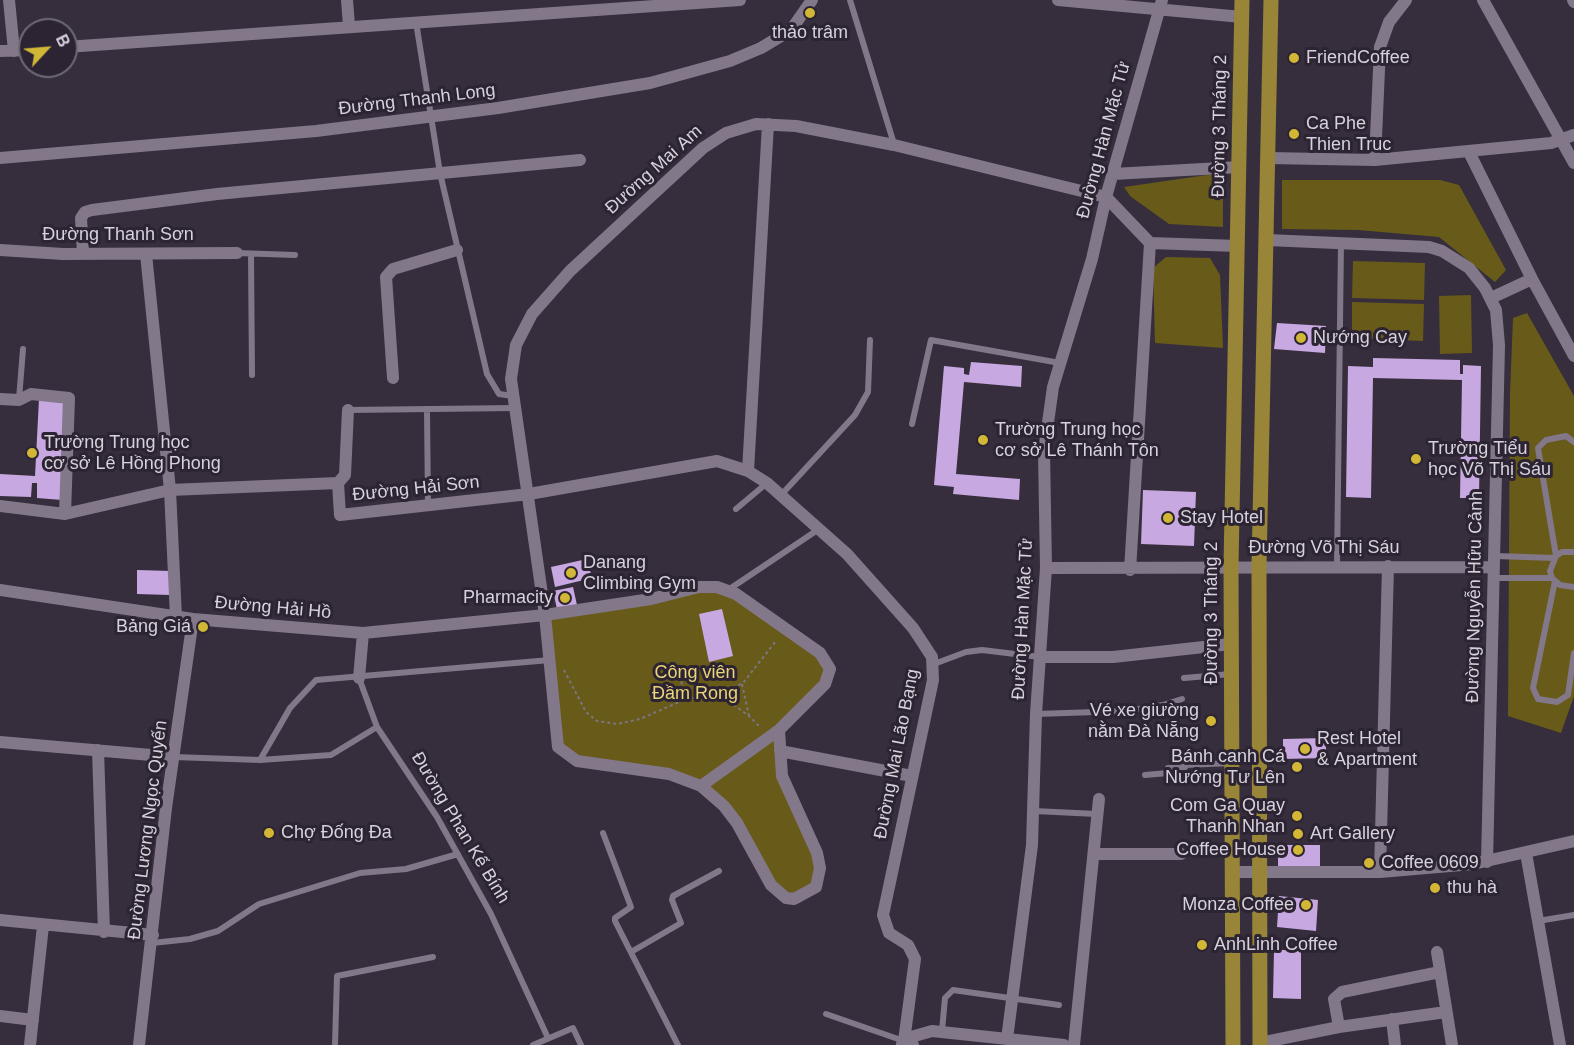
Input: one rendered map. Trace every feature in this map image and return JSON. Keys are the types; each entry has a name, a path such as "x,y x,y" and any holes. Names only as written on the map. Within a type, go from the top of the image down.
{"main road":[{"name":"Đường 3 Tháng 2","path":"1233,1045 1231,566 1242,0"},
{"path":"1260,1044 1259,566 1271,0"}],"street":[{"path":"9,0 14,51"},
{"path":"347,0 349,26"},
{"path":"78,46 740,0"},
{"name":"Đường Thanh Long","path":"0,158 316,131 650,83 710,67 760,48 791,30 801,20 812,0"},
{"path":"1058,0 1161,5 1242,17"},
{"path":"1375,160 1380,46 1389,22 1406,0"},
{"path":"1483,0 1574,163"},
{"name":"Đường Hàn Mặc Tử","path":"1007,1039 1032,845 1036,714 1046,568 1044,452 1053,387 1092,259 1106,197 1149,40 1161,5"},
{"path":"0,51 18,51"},
{"path":"748,471 768,124"},
{"name":"Đường Mai Am","path":"700,786 669,774 577,761 562,752 556,740 545,615 514,402 512,363 516,345 532,314 549,292 713,140 736,129 768,124 796,126 894,145 1106,197"},
{"path":"1268,165 1375,160 1469,152 1562,141 1574,135"},
{"path":"1469,152 1532,279 1574,356"},
{"path":"83,254 81,218 85,212 92,210 217,194 580,160"},
{"path":"1113,174 1239,170"},
{"path":"1106,197 1150,243 1238,246"},
{"name":"Đường Nguyễn Hữu Cảnh","path":"1267,240 1414,244 1442,252 1473,273 1491,298 1498,323 1499,345 1487,862"},
{"path":"1130,570 1150,243"},
{"name":"Đường Thanh Sơn","path":"0,250 83,254 237,253"},
{"path":"393,378 386,277 393,269 457,250"},
{"path":"146,254 170,490 176,617"},
{"path":"1491,298 1532,279"},
{"path":"0,399 19,400 31,394 69,398 65,514"},
{"path":"338,483 345,475 348,410"},
{"name":"Đường Mai Lão Bạng","path":"529,494 707,462 726,463 748,471 782,494 820,528 913,628 929,651 934,664 933,680 883,915 889,933 908,945 915,959 906,1044"},
{"name":"Đường Hải Sơn","path":"0,506 65,514 123,503 170,490 338,483 340,515 529,494"},
{"name":"Đường Võ Thị Sáu","path":"1046,568 1130,570 1231,566 1494,567"},
{"path":"1380,872 1388,566"},
{"name":"Đường Hải Hồ","path":"0,590 176,617 363,633 545,615 651,599 699,587 717,587 727,590"},
{"path":"727,590 820,653 828,663 829,676 825,684 774,733 700,786 724,806 737,823 777,892 786,898 801,898 816,887 820,868 807,829 786,789 782,776 780,751 774,733"},
{"name":"Đường Lương Ngọc Quyến","path":"139,1045 193,619"},
{"name":"Đường Phan Kế Bính","path":"359,678 363,633"},
{"path":"1040,657 1113,657 1231,644"},
{"path":"0,742 174,757"},
{"path":"98,750 104,932"},
{"path":"780,751 912,776"},
{"path":"1074,1045 1100,799"},
{"path":"1234,872 1380,872 1487,862 1574,841"},
{"path":"1526,853 1560,1045"},
{"path":"1094,854 1181,854"},
{"path":"0,920 152,939"},
{"path":"30,1045 43,926"},
{"path":"1437,952 1452,1045"},
{"path":"1339,1027 1334,999 1342,992 1440,972"},
{"path":"1260,1044 1339,1027 1446,1012"},
{"path":"0,1016 33,1020"},
{"path":"1392,1019 1395,1045"},
{"path":"906,1044 924,1032 942,1031 1064,1045"}],"lane":[{"path":"850,0 894,145"},
{"path":"416,22 440,173 490,382 499,394 514,402"},
{"path":"1337,566 1341,242"},
{"path":"237,253 295,255"},
{"path":"251,254 252,375"},
{"path":"782,494 859,407 868,392 870,340"},
{"path":"912,424 931,340 1060,363"},
{"path":"19,400 23,349"},
{"path":"348,410 428,409 514,402"},
{"path":"428,409 428,506"},
{"path":"1555,557 1538,448 1546,440 1566,436 1574,442"},
{"path":"736,509 767,483"},
{"path":"727,590 820,528"},
{"path":"1574,552 1562,552 1551,564 1554,580 1533,688 1538,699 1557,702 1568,695 1574,652"},
{"path":"1494,567 1555,557"},
{"path":"1494,567 1554,580 1566,588 1574,587"},
{"path":"934,664 966,652 982,650 1040,657"},
{"path":"260,760 290,708 307,687 316,680 328,677 359,678 550,660"},
{"path":"1184,678 1232,674"},
{"name":"Đường Phan Kế Bính","path":"359,678 377,727 437,817 491,914 548,1038"},
{"path":"1036,714 1126,711 1163,705 1182,699"},
{"path":"174,757 260,760 331,755 377,727"},
{"path":"1145,775 1168,772 1168,768 1185,768 1185,765 1233,763"},
{"path":"1034,811 1098,814"},
{"path":"603,833 631,906 614,920 678,1045"},
{"path":"152,939 190,939 218,931 260,904 360,873 405,869 458,854"},
{"path":"631,952 681,923 672,900 673,896 719,872"},
{"path":"1537,921 1574,915"},
{"path":"335,1045 337,976 433,957"},
{"path":"942,1031 948,993 953,990 1059,1005"},
{"path":"826,1014 906,1044"},
{"path":"533,1045 573,1028 581,1045"}],"path":[{"path":"564,670 586,712 597,721 617,724 640,719 686,699 718,694 743,683 776,641"},
{"path":"678,670 686,699"},
{"path":"743,683 749,716"},
{"path":"718,694 774,733"}],"green space":[{"path":"1214,174 1223,181 1223,227 1169,224 1130,196 1124,187"},
{"path":"1282,180 1440,180 1459,185 1506,270 1495,282 1439,237 1358,230 1282,229"},
{"path":"1166,257 1210,258 1220,275 1223,348 1155,343 1153,268"},
{"path":"1353,261 1425,263 1424,300 1352,298"},
{"path":"1471,295 1472,353 1440,354 1439,296"},
{"path":"1352,302 1424,304 1423,341 1352,338"},
{"path":"1527,313 1574,396 1574,696 1561,733 1508,716 1510,394 1513,318"},
{"name":"Công viên Đầm Rong","path":"699,587 727,590 828,663 829,676 779,730 786,789 817,853 816,887 786,898 724,806 701,786 584,763 556,740 545,615"}],"building":[{"name":"Nướng Cay","path":"1277,323 1326,326 1325,353 1274,349"},
{"path":"1373,358 1460,360 1460,374 1463,374 1463,365 1481,366 1479,498 1460,498 1462,380 1373,378 1371,498 1346,497 1348,366 1373,367"},
{"path":"971,362 1022,366 1021,387 964,382 956,474 1020,479 1019,500 953,494 954,487 934,485 944,366 964,368 964,374 969,375"},
{"path":"39,399 67,400 62,500 37,498 37,483 32,483 31,497 0,496 0,474 35,476"},
{"name":"Stay Hotel","path":"1143,490 1196,492 1194,546 1141,544"},
{"name":"Danang Climbing Gym","path":"587,559 592,578 555,587 551,567"},
{"path":"137,570 171,571 170,595 137,594"},
{"name":"Pharmacity","path":"573,587 577,605 557,609 553,591"},
{"path":"722,609 733,656 709,662 699,614"},
{"name":"Rest Hotel & Apartment","path":"1326,738 1326,758 1283,759 1283,739"},
{"path":"1278,845 1320,845 1320,867 1278,867"},
{"path":"1279,896 1318,900 1316,931 1277,927"},
{"path":"1274,950 1301,950 1301,999 1273,998"}],"place":[{"name":"thảo trâm","path":"810,13"},
{"name":"FriendCoffee","path":"1294,58"},
{"name":"Ca Phe Thien Truc","path":"1294,134"},
{"name":"Nướng Cay","path":"1301,338"},
{"name":"Trường Trung học cơ sở Lê Thánh Tôn","path":"983,440"},
{"name":"Trường Trung học cơ sở Lê Hồng Phong","path":"32,453"},
{"name":"Trường Tiểu học Võ Thị Sáu","path":"1416,459"},
{"name":"Stay Hotel","path":"1168,518"},
{"name":"Danang Climbing Gym","path":"571,573"},
{"name":"Pharmacity","path":"565,598"},
{"name":"Bảng Giá","path":"203,627"},
{"name":"Vé xe giường nằm Đà Nẵng","path":"1211,721"},
{"name":"Rest Hotel & Apartment","path":"1305,749"},
{"name":"Bánh canh Cá Nướng Tư Lên","path":"1297,767"},
{"name":"Com Ga Quay Thanh Nhan","path":"1297,816"},
{"name":"Chợ Đống Đa","path":"269,833"},
{"name":"Art Gallery","path":"1298,834"},
{"name":"Coffee House","path":"1298,850"},
{"name":"Coffee 0609","path":"1369,863"},
{"name":"thu hà","path":"1435,888"},
{"name":"Monza Coffee","path":"1306,905"},
{"name":"AnhLinh Coffee","path":"1202,945"}]}
